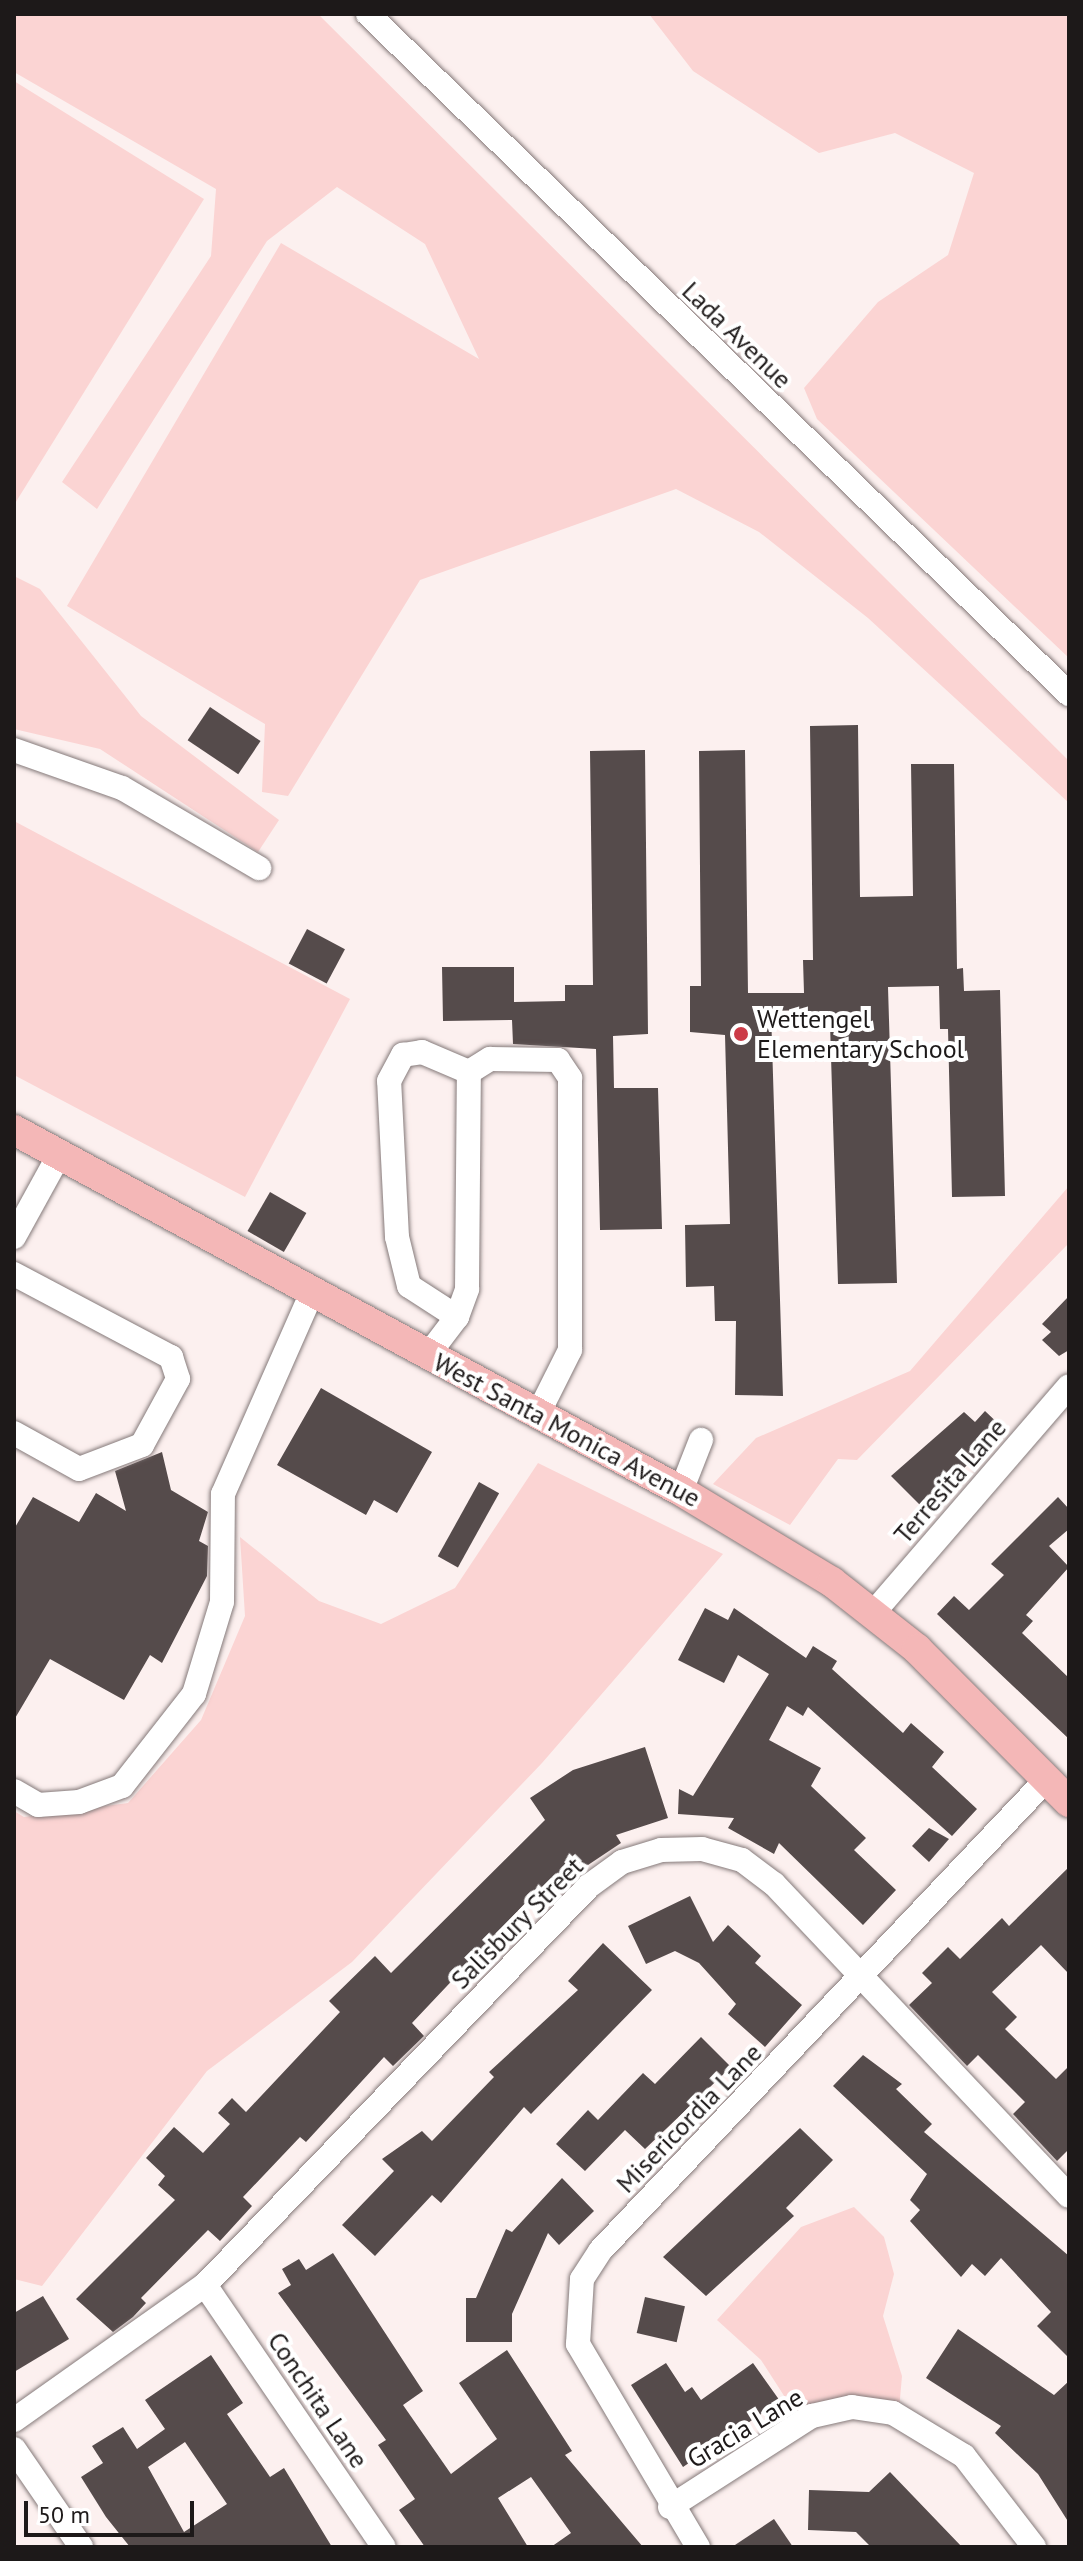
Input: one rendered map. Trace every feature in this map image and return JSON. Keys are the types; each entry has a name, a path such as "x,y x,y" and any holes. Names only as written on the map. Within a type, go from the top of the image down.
{"main road":[{"name":"West Santa Monica Avenue","path":"14,1130 681,1491 874,1612 1069,1802"}],"street":[{"name":"Lada Avenue","path":"370,15 1069,694"},
{"path":"14,750 122,788 259,868"},
{"path":"457,1317 426,1303 409,1286 397,1237 389,1081 403,1055 422,1052 469,1072"},
{"path":"469,1072 490,1059 558,1060 570,1078 570,1350 538,1414"},
{"path":"428,1355 457,1317 467,1289 469,1072"},
{"path":"14,1237 59,1155"},
{"path":"14,1274 171,1357 178,1379 142,1445 79,1469 14,1433"},
{"path":"14,1791 38,1805 79,1802 122,1786 194,1694 222,1602 223,1494 312,1292"},
{"name":"Terresita Lane","path":"874,1612 1069,1386"},
{"path":"681,1491 701,1440"},
{"name":"Misericordia Lane","path":"698,2547 670,2507 578,2344 582,2279 1047,1779"},
{"name":"Salisbury Street","path":"14,2420 205,2285 589,1886 622,1862 689,1849 742,1860 864,1976 1069,2196"},
{"name":"Conchita Lane","path":"205,2285 384,2547"},
{"name":"Gracia Lane","path":"670,2507 812,2416 852,2407 893,2413 964,2456 1034,2547"},
{"path":"14,2449 81,2547"}],"shaded area":[{"path":"14,14 318,14 1069,761 1069,803 868,618 759,532 676,489 420,580 288,796 262,792 265,724 67,606 281,243 479,359 425,244 337,187 267,241 97,509 62,482 211,256 216,189 14,72"},
{"path":"649,14 1069,14 1069,658 817,419 804,388 878,302 948,255 974,173 895,133 819,153 693,71"},
{"path":"14,81 204,199 14,505"},
{"path":"14,576 40,589 141,716 279,820 258,852 100,749 14,729"},
{"path":"14,821 350,999 245,1197 14,1075"},
{"path":"1069,1186 1069,1243 857,1460 838,1459 790,1525 713,1484 756,1438 910,1371"},
{"path":"538,1463 723,1554 542,1763 352,1962 207,2071 42,2286 14,2279 14,1811 24,1817 128,1803 201,1720 245,1616 240,1537 319,1601 381,1624 455,1588"},
{"path":"854,2207 884,2237 894,2274 883,2316 902,2376 899,2410 797,2416 761,2360 717,2320 801,2227"}],"building":[{"path":"210,707 261,741 238,774 188,740"},
{"path":"858,725 860,897 913,896 911,764 954,764 957,969 963,968 964,991 1000,990 1005,1196 952,1197 948,1029 940,1029 939,986 888,987 897,1283 838,1284 830,1024 806,1024 805,1010 771,1011 783,1396 735,1395 736,1321 715,1321 714,1286 686,1287 685,1225 730,1224 725,1035 690,1032 690,986 701,986 699,751 745,750 748,993 804,993 803,960 813,960 810,726"},
{"path":"645,750 648,1034 613,1036 614,1088 658,1088 662,1229 600,1230 596,1049 513,1044 512,1020 443,1021 442,967 514,967 514,1002 565,1001 565,985 593,985 590,751"},
{"path":"307,929 345,949 327,984 289,963"},
{"path":"270,1192 306,1213 284,1252 248,1231"},
{"path":"1069,1296 1069,1350 1059,1356 1042,1340 1051,1332 1042,1324"},
{"path":"321,1388 432,1452 397,1513 374,1500 366,1515 277,1465"},
{"path":"985,1411 1005,1430 922,1507 891,1476 964,1412 975,1422"},
{"path":"162,1452 171,1490 208,1512 199,1541 208,1546 207,1576 162,1663 150,1655 124,1700 50,1659 14,1720 14,1529 33,1497 79,1522 96,1493 126,1511 115,1471"},
{"path":"479,1482 499,1493 458,1567 438,1556"},
{"path":"1058,1497 1069,1509 1069,1529 1049,1546 1069,1567 1026,1615 1033,1621 1022,1633 1069,1678 1069,1739 937,1614 954,1596 969,1610 1004,1575 991,1564"},
{"path":"705,1608 728,1620 734,1608 806,1658 813,1646 837,1661 832,1669 903,1733 911,1723 944,1752 932,1767 977,1809 952,1836 808,1707 803,1716 787,1706 769,1740 821,1768 811,1786 866,1838 854,1850 896,1890 863,1925 779,1843 774,1854 728,1828 734,1818 678,1814 679,1789 693,1796 769,1674 738,1655 724,1683 678,1660"},
{"path":"645,1747 668,1818 616,1835 621,1843 579,1871 573,1863 535,1902 531,1897 412,2023 424,2036 393,2066 384,2057 306,2142 300,2137 243,2197 252,2206 220,2241 208,2230 141,2298 146,2303 133,2317 113,2332 76,2299 175,2200 158,2185 165,2176 146,2158 174,2127 203,2153 230,2124 218,2113 232,2098 246,2112 340,2012 329,2001 375,1956 391,1973 545,1820 530,1798 573,1770"},
{"path":"929,1828 949,1839 929,1862 912,1846"},
{"path":"1069,1867 1069,1974 1041,1945 992,1992 1017,2017 1005,2029 1056,2079 1069,2066 1069,2149 1057,2161 1013,2114 1025,2102 978,2055 967,2066 909,2005 932,1983 922,1973 948,1947 960,1959 1002,1918 1009,1926"},
{"path":"690,1896 713,1942 728,1925 761,1956 755,1963 802,2005 765,2047 728,2014 736,2004 699,1963 675,1951 646,1964 628,1926"},
{"path":"603,1943 652,1990 531,2114 524,2107 441,2203 432,2195 375,2256 342,2225 394,2171 382,2159 422,2131 432,2141 494,2077 489,2072 578,1990 568,1981"},
{"path":"701,2037 731,2067 645,2149 625,2130 585,2171 556,2144 588,2110 598,2120 643,2073 655,2084"},
{"path":"863,2055 902,2084 896,2089 932,2124 924,2132 1069,2256 1069,2358 1037,2326 1051,2312 1001,2258 985,2276 972,2264 961,2277 910,2221 920,2210 910,2200 927,2174 833,2086"},
{"path":"800,2128 833,2160 786,2208 794,2216 706,2296 663,2257"},
{"path":"562,2178 594,2211 559,2245 548,2233 512,2314 512,2342 466,2342 466,2298 476,2298 506,2229 512,2232"},
{"path":"333,2253 423,2391 403,2405 451,2474 497,2439 459,2383 507,2350 572,2451 565,2455 643,2547 551,2547 571,2533 531,2477 498,2498 528,2547 425,2547 399,2510 415,2499 378,2445 386,2440 278,2293 291,2285 282,2269 299,2259 306,2270"},
{"path":"43,2296 69,2339 14,2372 14,2313"},
{"path":"645,2297 685,2306 677,2342 637,2333"},
{"path":"958,2329 1054,2395 1069,2381 1069,2523 1038,2474 995,2433 1001,2426 926,2378"},
{"path":"211,2355 243,2403 227,2414 270,2477 284,2468 332,2547 130,2547 106,2517 81,2477 103,2463 92,2446 123,2427 137,2449 165,2429 145,2400","holes":["185,2442 227,2504 184,2532 148,2467"]},
{"path":"666,2363 685,2392 692,2387 701,2400 753,2363 780,2401 683,2467 631,2385"},
{"path":"890,2472 962,2547 871,2547 856,2532 808,2530 809,2490 869,2492"},
{"path":"774,2519 793,2547 732,2547"}],"place":[{"name":"Wettengel Elementary School","path":"741,1034"}]}
